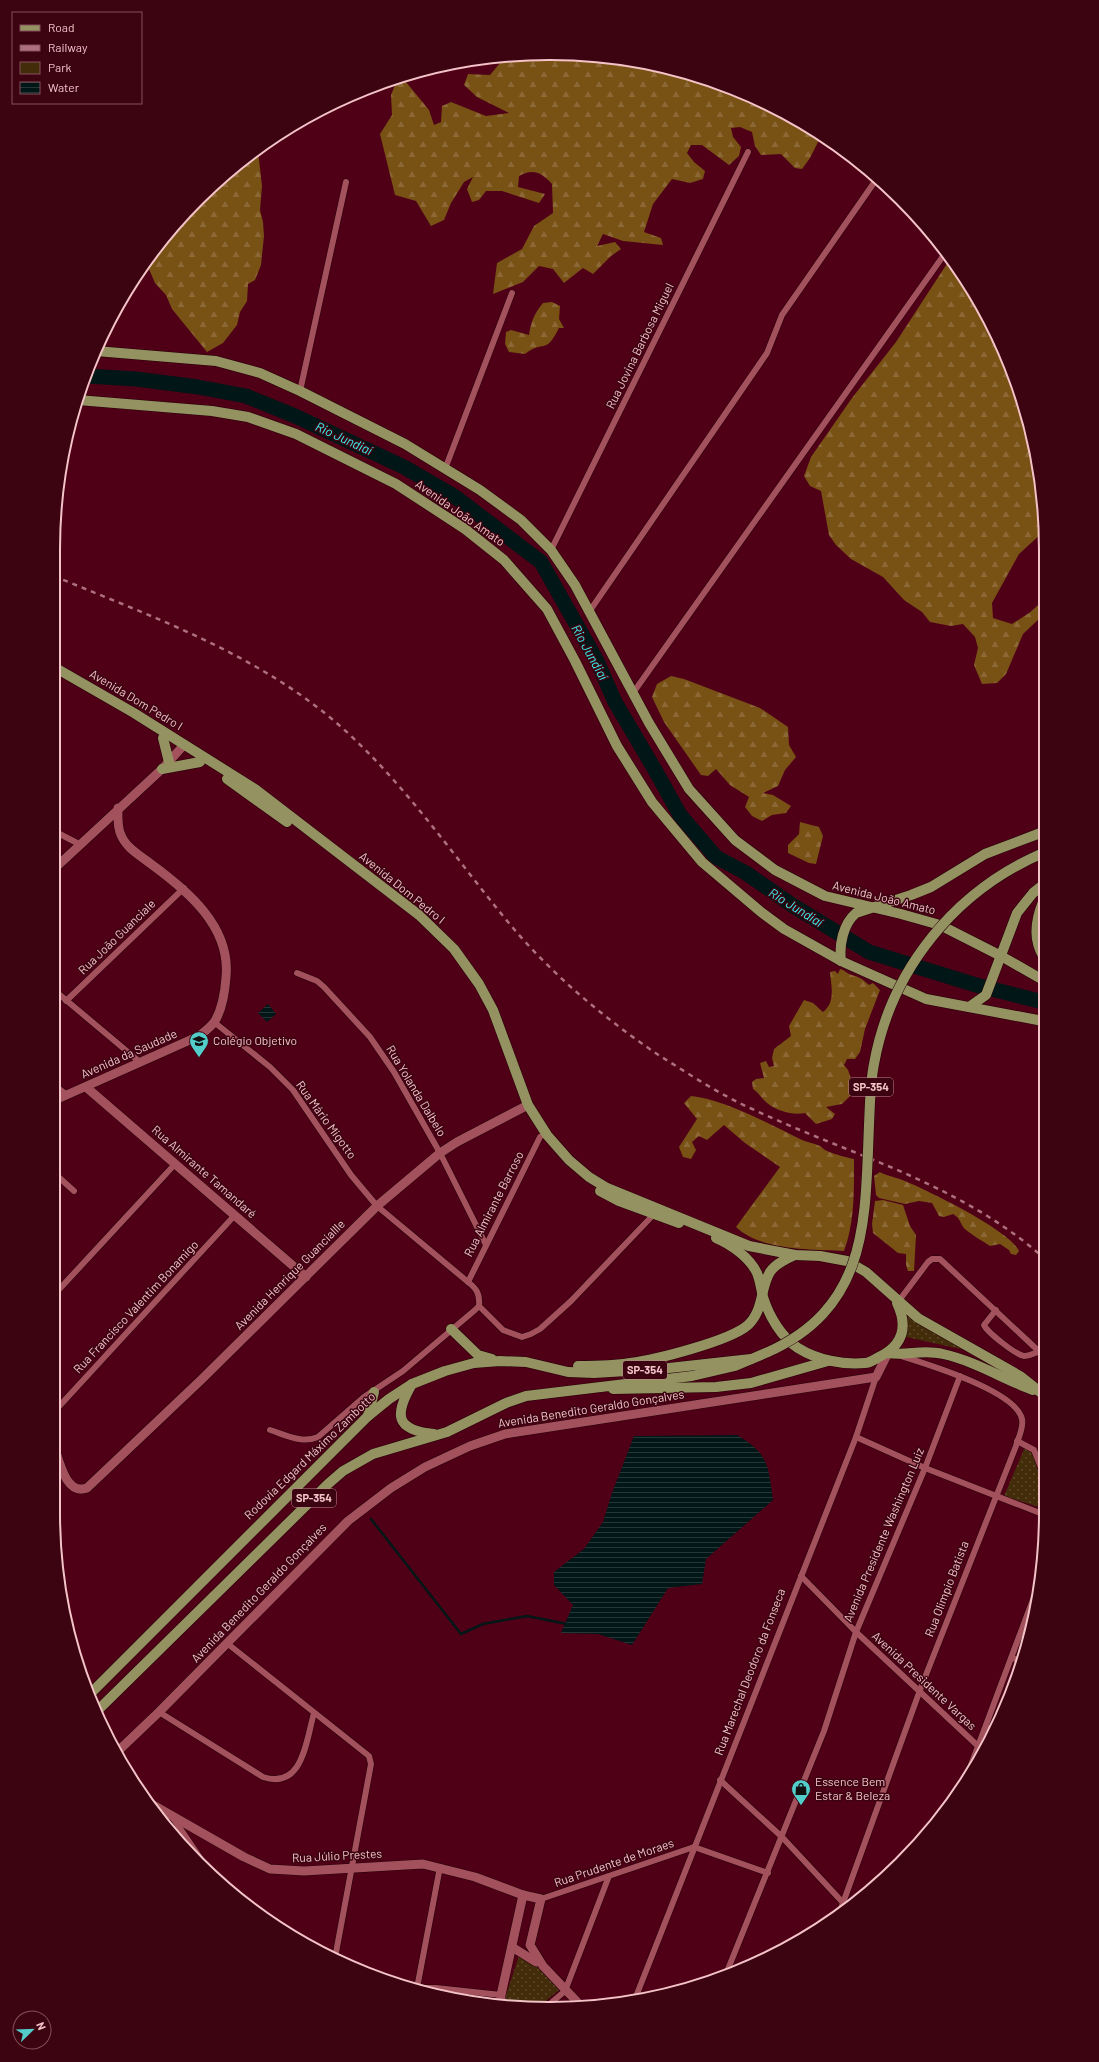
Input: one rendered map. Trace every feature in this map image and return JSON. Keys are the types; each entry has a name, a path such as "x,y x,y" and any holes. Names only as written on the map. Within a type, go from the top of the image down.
{"main road":[{"name":"Avenida João Amato","path":"102,351 216,361 260,373 300,390 405,444 480,490 522,520 551,550 575,585 633,693 688,789 735,840 775,870 825,896 940,925 1001,956 1039,978"},
{"name":"Avenida João Amato","path":"84,400 212,411 248,417 296,434 396,484 465,529 504,560 547,609 620,750 652,802 702,862 761,912 784,929 842,961 926,999 1039,1020"},
{"name":"Avenida Dom Pedro I","path":"60,671 182,747 255,789 419,915 454,949 479,984 493,1010 526,1106 563,1154 589,1177 607,1188 657,1211 690,1224"},
{"name":"Avenida Dom Pedro I","path":"60,676 163,738 182,747 200,762 241,789 412,916 438,940 464,971 488,1014 540,1137 556,1156 583,1179 620,1201 657,1211"},
{"path":"163,738 165,765 200,762"},
{"path":"842,961 840,944 850,918 856,913 911,896 985,854 1039,834"},
{"name":"Rodovia Edgard Máximo Zambotto","path":"100,1707 302,1509 343,1471 373,1454 456,1429 506,1403 526,1396 692,1376 735,1366 768,1352 802,1333 828,1307 849,1274 861,1239 866,1203 874,1064 882,1028 905,977 915,959 936,931 964,903 1000,875 1039,855"},
{"path":"969,1007 986,995 1017,913 1033,893 1039,888"},
{"path":"1039,917 1036,928 1039,945"},
{"path":"690,1224 749,1246 795,1255 820,1256 847,1261 866,1272 918,1318 1020,1376 1039,1392"},
{"path":"690,1224 725,1242 745,1257 757,1273 763,1297 770,1316 780,1331 798,1348 828,1361"},
{"path":"540,1365 592,1366 631,1363 698,1347 731,1336 748,1325 756,1314 763,1297 770,1271 779,1263 795,1255"},
{"path":"893,1354 904,1328 902,1315 896,1300"},
{"path":"451,1329 478,1355 500,1361"},
{"path":"591,1388 674,1389 752,1383 828,1361 866,1363 893,1354 921,1351 944,1354 1039,1393"},
{"name":"Rodovia Edgard Máximo Zambotto","path":"94,1690 368,1416 389,1399 412,1384 445,1371 474,1363 500,1361 540,1365 568,1372 594,1373 660,1369 733,1359 751,1359"},
{"path":"412,1384 403,1400 400,1410 402,1420 409,1428 419,1432 439,1434"},
{"path":"368,1416 374,1392"}],"street":[{"name":"Rua Jovina Barbosa Miguel","path":"551,550 748,152"},
{"path":"300,390 346,182"},
{"path":"589,612 767,353 782,315 874,183"},
{"path":"633,693 942,258"},
{"path":"445,469 512,293"},
{"path":"60,863 165,765 182,747"},
{"name":"Avenida da Saudade","path":"60,1098 199,1036 214,1022 225,993 227,968 215,927 206,913 184,888 129,847 120,835 118,808"},
{"path":"60,834 79,844"},
{"name":"Rua João Guanciale","path":"66,1001 184,888"},
{"name":"Rua Yolanda Dalbelo","path":"297,974 317,981 370,1037 394,1072 440,1153 486,1244"},
{"path":"60,996 141,1063"},
{"name":"Rua Mário Migotto","path":"214,1022 270,1068 293,1090 351,1175 377,1206 468,1282 478,1292 479,1306"},
{"name":"Rua Almirante Tamandaré","path":"86,1086 306,1277"},
{"path":"60,1089 67,1095"},
{"name":"Avenida Henrique Guanciallle","path":"60,1463 64,1474 75,1489 81,1490 92,1484 306,1277 377,1206 440,1153 457,1142 526,1106"},
{"name":"Rua Almirante Barroso","path":"468,1282 540,1137"},
{"path":"60,1288 176,1163"},
{"path":"60,1178 74,1191"},
{"path":"270,1430 302,1440 311,1440 318,1437 364,1397 374,1392 403,1371 479,1306 503,1330 522,1337 540,1329 571,1301 657,1211"},
{"name":"Rua Francisco Valentim Bonamigo","path":"60,1405 235,1215"},
{"path":"896,1300 928,1262 936,1258 944,1261 1039,1350"},
{"path":"996,1310 985,1322 986,1328 989,1332 1019,1354 1028,1355 1039,1353"},
{"name":"Rua Olimpio Batista","path":"846,1902 920,1690 1022,1425 1018,1411 1010,1403 960,1376 893,1354"},
{"name":"Rua Marechal Deodoro da Fonseca","path":"637,1994 856,1438 876,1377 893,1354"},
{"name":"Avenida Presidente Washington Luiz","path":"801,1576 856,1632 925,1468 960,1376"},
{"name":"Avenida Benedito Geraldo Gonçalves","path":"121,1748 228,1644 348,1521 391,1488 425,1467 470,1446 505,1434 548,1426 876,1377"},
{"path":"856,1438 925,1468 1039,1513"},
{"path":"1017,1441 1034,1450 1039,1463"},
{"path":"976,1752 1030,1609"},
{"path":"728,1968 824,1731 856,1632"},
{"name":"Avenida Presidente Vargas","path":"856,1632 920,1690 978,1746"},
{"path":"228,1644 314,1713 364,1750 370,1760 371,1764 353,1867 336,1953"},
{"path":"1012,1658 1016,1659"},
{"path":"159,1712 263,1777 273,1780 286,1778 294,1773 301,1760 314,1713"},
{"path":"720,1780 782,1837 844,1903"},
{"name":"Rua Júlio Prestes","path":"159,1808 244,1857 270,1869 304,1871 423,1864 440,1867 475,1877 523,1895 541,1899"},
{"path":"170,1813 195,1850"},
{"path":"694,1847 768,1873"},
{"name":"Rua Prudente de Moraes","path":"541,1899 694,1847"},
{"path":"418,1984 440,1867"},
{"path":"552,2002 565,1991 608,1876"},
{"path":"501,1999 523,1895"},
{"path":"541,1899 530,1940 532,1952 565,1991 576,2001"},
{"path":"512,1948 543,1966"},
{"path":"435,1988 501,1995"}],"green space":[{"path":"517,61 582,61 645,69 707,86 737,97 766,110 819,141 810,158 802,169 795,168 781,154 761,155 755,146 752,132 740,127 731,128 733,137 741,147 739,156 729,165 702,145 691,145 687,153 694,162 705,171 703,179 690,183 672,179 653,204 644,232 661,238 663,245 623,241 603,234 597,246 615,242 621,249 611,256 593,274 583,268 564,283 553,269 539,266 523,282 493,294 497,263 522,249 534,226 553,213 552,184 545,177 537,173 529,172 519,176 518,187 545,194 539,203 502,191 486,191 479,200 472,202 467,189 473,177 464,182 451,203 444,220 431,226 416,201 395,195 380,134 392,115 391,95 395,85 406,82 429,110 434,125 441,122 442,106 451,102 486,116 509,113 477,97 464,85 468,74 490,75 500,63"},
{"path":"259,156 262,186 260,210 264,236 261,265 255,280 248,284 247,301 240,312 237,325 223,343 207,352 172,309 166,295 155,283 149,269 181,227 203,203 227,181"},
{"path":"947,264 957,278 989,333 1013,392 1030,454 1035,486 1039,536 1019,554 992,603 993,618 1012,624 1039,605 1039,619 1023,634 1006,674 997,683 982,684 974,665 978,648 975,637 963,624 951,626 930,622 922,612 904,600 883,577 851,559 836,545 829,535 821,491 810,486 804,476 811,457 852,398 896,342"},
{"path":"552,302 560,306 559,319 564,328 559,328 547,345 531,350 525,354 509,352 505,344 506,332 511,330 529,335 533,318 537,311 543,303"},
{"path":"671,676 684,679 760,708 788,727 789,745 796,757 785,770 778,786 763,793 773,795 791,806 786,813 772,815 762,821 752,816 745,807 749,797 730,785 716,769 708,776 701,775 664,722 652,697 657,684"},
{"path":"800,822 819,827 823,836 816,864 809,863 788,853 788,845 799,834"},
{"path":"840,969 861,978 869,985 873,983 880,990 865,1029 860,1052 855,1059 847,1059 844,1065 848,1070 853,1084 850,1089 852,1094 842,1104 826,1107 835,1114 832,1119 816,1124 805,1113 794,1114 772,1107 753,1089 752,1082 756,1079 764,1078 760,1063 766,1061 769,1067 774,1066 772,1058 774,1049 791,1036 789,1026 804,1000 813,1003 823,1012 827,1008 830,1003 832,993 830,972 835,971 838,974"},
{"path":"691,1096 704,1098 732,1107 802,1140 820,1146 824,1150 854,1159 854,1194 852,1217 848,1240 844,1251 802,1249 773,1245 759,1241 736,1227 780,1167 745,1143 724,1125 707,1140 699,1136 692,1142 696,1150 691,1159 683,1157 679,1147 697,1119 684,1103"},
{"path":"880,1172 916,1186 985,1222 1013,1243 1019,1251 1016,1255 1011,1254 1009,1250 1000,1244 990,1246 966,1230 958,1218 953,1214 944,1217 939,1216 932,1203 919,1201 905,1204 879,1198 876,1195 874,1176"},
{"path":"883,1200 903,1205 910,1226 916,1235 914,1271 908,1271 906,1265 906,1254 898,1253 873,1233 872,1224 875,1201"},
{"path":"908,1314 969,1351 906,1337"},
{"path":"1025,1447 1032,1451 1039,1475 1039,1507 1004,1496"},
{"path":"519,1956 544,1970 559,1990 545,2002 506,2000 506,1995"}],"water":[{"path":"268,1004 276,1014 267,1022 258,1013"},
{"path":"737,1435 755,1448 765,1462 770,1478 773,1500 706,1559 702,1584 668,1588 632,1645 598,1634 561,1633 573,1605 554,1585 554,1572 584,1549 603,1522 612,1493 634,1436"}],"waterway":[{"name":"Rio Jundiaí","path":"92,376 136,379 198,387 246,396 295,416 404,467 454,496 541,562 597,661 615,702 680,815 716,857 746,873 792,905 869,952 976,985 1039,1001"},
{"path":"371,1519 461,1634 483,1624 527,1616 567,1624"}],"railway":[{"path":"60,578 210,642 283,683 318,708 350,735 393,779 508,922 542,960 580,995 639,1042 704,1084 738,1102 788,1125 903,1172 976,1209 1011,1232 1039,1254"}],"place":[{"name":"Colégio Objetivo","path":"199,1058"},
{"name":"Essence Bem Estar & Beleza","path":"801,1806"}]}
